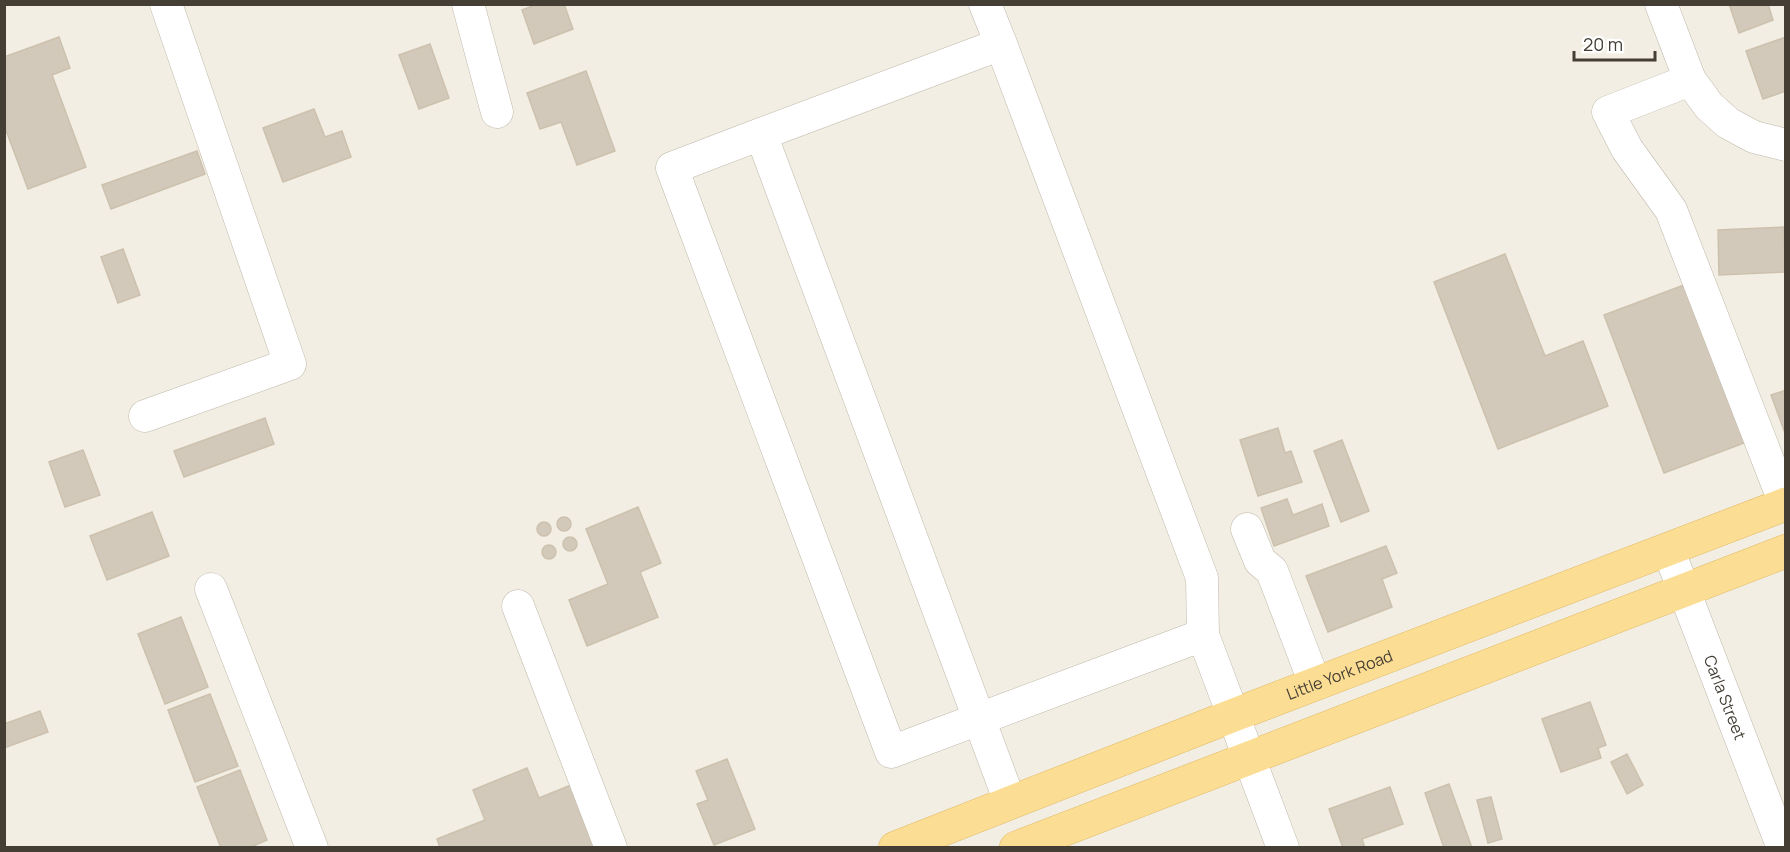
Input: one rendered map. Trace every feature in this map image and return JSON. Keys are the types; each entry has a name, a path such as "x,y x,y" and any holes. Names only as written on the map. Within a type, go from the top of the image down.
{"main road":[{"name":"Little York Road","path":"895,848 1234,715 1785,504"},
{"path":"1016,848 1785,551"}],"street":[{"path":"145,416 290,364 166,4"},
{"path":"468,4 497,112"},
{"path":"985,4 1202,578 1203,635 1283,848"},
{"path":"1661,4 1690,80 1709,106 1728,123 1754,137 1785,145"},
{"path":"1000,44 672,168 891,752 1203,635"},
{"path":"1690,80 1608,112 1627,149 1671,210 1785,504"},
{"path":"761,134 1010,802"},
{"path":"1247,530 1260,561 1272,571 1315,684"},
{"name":"Carla Street","path":"1668,549 1783,848"},
{"path":"211,589 312,848"},
{"path":"518,606 611,848"}],"building":[{"path":"538,4 564,4 573,29 534,44 522,10"},
{"path":"1729,4 1768,4 1773,20 1739,33"},
{"path":"59,37 70,68 52,75 86,167 28,189 4,125 4,57"},
{"path":"1786,37 1786,91 1763,99 1746,51"},
{"path":"430,44 449,98 419,109 399,55"},
{"path":"586,71 615,151 577,165 561,122 540,129 527,93"},
{"path":"314,109 325,137 342,131 351,157 283,182 263,128"},
{"path":"197,151 205,174 111,209 102,185"},
{"path":"1784,227 1785,272 1719,275 1718,230"},
{"path":"123,249 140,295 118,303 101,257"},
{"path":"1505,254 1545,356 1583,341 1608,406 1498,449 1434,282"},
{"path":"1692,282 1752,440 1664,473 1604,315"},
{"path":"1786,390 1786,436 1771,395"},
{"path":"265,418 274,444 184,477 174,451"},
{"path":"1278,428 1285,453 1291,451 1302,482 1258,496 1240,440"},
{"path":"1342,440 1369,511 1341,522 1314,451"},
{"path":"83,450 100,495 65,507 49,462"},
{"path":"1287,499 1293,515 1322,504 1329,526 1274,546 1261,508"},
{"path":"638,507 661,563 640,572 658,617 587,646 569,600 608,584 586,529"},
{"path":"152,512 169,556 107,580 90,536"},
{"path":"561,517 567,517 571,524 567,531 561,531 557,527 557,521"},
{"path":"541,522 547,522 551,529 547,536 541,536 537,532 537,526"},
{"path":"570,537 575,539 577,544 575,549 570,551 565,549 563,544 565,539"},
{"path":"546,545 552,545 556,552 552,559 546,559 542,555 542,549"},
{"path":"1386,546 1397,573 1382,579 1392,607 1328,632 1306,576"},
{"path":"181,617 208,687 165,704 138,634"},
{"path":"210,694 238,766 195,782 168,710"},
{"path":"1590,702 1606,745 1598,748 1601,758 1561,772 1542,719"},
{"path":"40,711 48,732 4,748 4,724"},
{"path":"1627,754 1643,785 1627,794 1611,762"},
{"path":"727,759 755,829 714,845 697,804 708,800 696,771"},
{"path":"527,768 539,798 571,785 596,848 440,848 437,839 485,820 473,790"},
{"path":"240,770 267,840 249,848 221,848 197,787"},
{"path":"1449,784 1472,848 1444,848 1425,793"},
{"path":"1390,787 1403,824 1362,839 1365,848 1343,848 1329,809"},
{"path":"1491,797 1502,839 1488,843 1477,800"}]}
